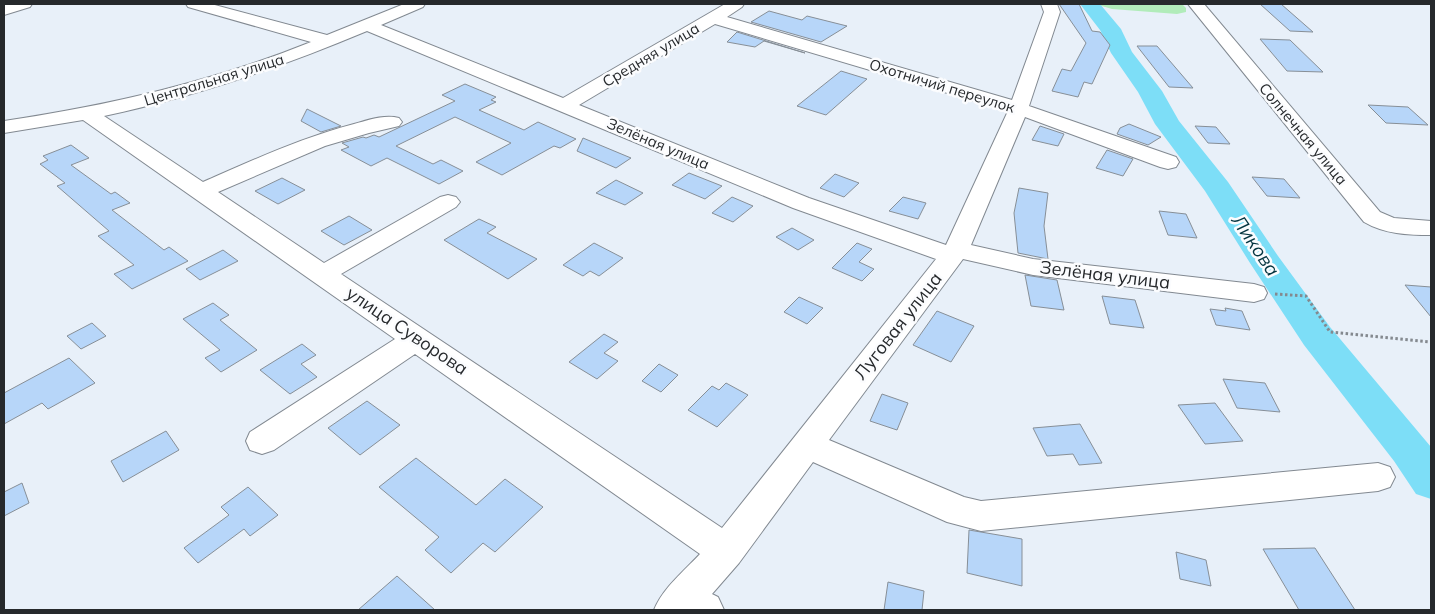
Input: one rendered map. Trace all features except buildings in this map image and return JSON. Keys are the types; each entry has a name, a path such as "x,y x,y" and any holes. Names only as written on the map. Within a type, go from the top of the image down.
{"street":[{"path":"4,10 24,4"},
{"path":"194,4 328,41"},
{"name":"Центральная улица","path":"4,127 86,114 207,85 271,64 367,25 391,8 417,4"},
{"name":"Средняя улица","path":"565,105 612,79 736,4"},
{"name":"Луговая улица","path":"686,608 726,550 955,253 1018,110 1052,12 1049,4"},
{"name":"Солнечная улица","path":"1196,4 1372,216 1384,224 1392,226 1431,228"},
{"name":"Охотничий переулок","path":"714,18 1018,110 1168,162"},
{"name":"Зелёная улица","path":"367,25 801,203 955,253 1033,267 1267,294"},
{"name":"улица Суворова","path":"86,114 418,338 726,550"},
{"path":"200,192 334,134 362,126 392,122"},
{"path":"323,274 448,202"},
{"path":"262,441 418,338"},
{"path":"806,445 960,511 981,516 1378,478"}],"path":[{"path":"1267,294 1306,296 1330,332 1431,342"}],"green space":[{"path":"1095,4 1182,4 1186,8 1186,12 1177,14 1112,9"}],"waterway":[{"name":"Ликова","path":"1090,4 1110,29 1122,53 1150,91 1168,124 1218,188 1266,263 1317,336 1409,449 1431,481"}]}
